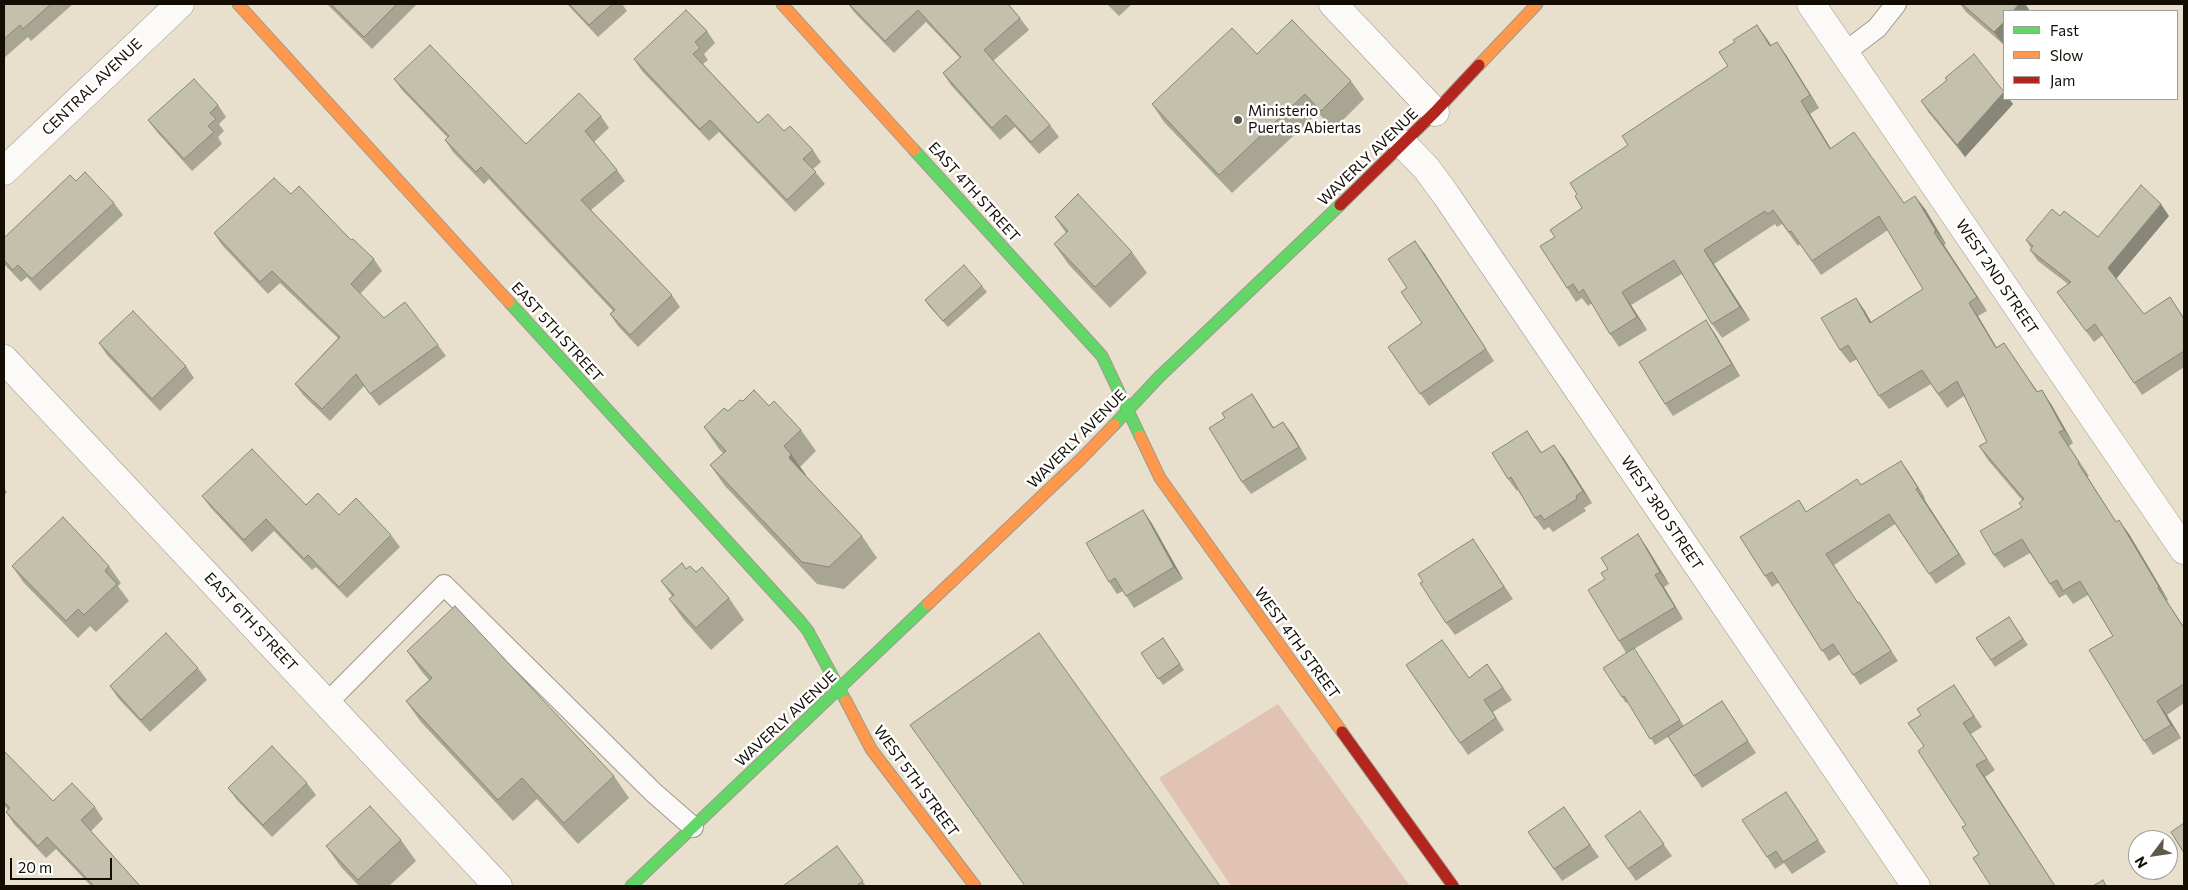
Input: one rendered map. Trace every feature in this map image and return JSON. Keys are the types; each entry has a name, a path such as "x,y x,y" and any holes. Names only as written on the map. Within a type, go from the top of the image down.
{"street":[{"name":"CENTRAL AVENUE","path":"4,171 180,4"},
{"name":"EAST 5TH STREET","path":"238,4 800,621 808,631 838,690"},
{"name":"EAST 4TH STREET","path":"782,4 1102,356 1127,411"},
{"path":"1333,4 1436,112"},
{"name":"WAVERLY AVENUE","path":"631,886 1080,460 1159,377 1436,112 1537,4"},
{"name":"WEST 2ND STREET","path":"1810,4 2184,550"},
{"name":"WEST 3RD STREET","path":"1403,144 1428,169 1446,195 1916,886"},
{"name":"EAST 6TH STREET","path":"4,359 498,886"},
{"name":"WEST 4TH STREET","path":"1127,411 1160,478 1453,886"},
{"name":"WEST 5TH STREET","path":"838,690 870,749 975,886"}],"lane":[{"path":"1844,53 1877,28 1896,4"},
{"path":"326,703 444,585 654,792 693,827"}],"shaded area":[{"path":"1278,704 1410,886 1231,886 1159,778"}],"building":[{"path":"4,4 51,4 23,29 20,25 4,39"},
{"path":"331,4 397,4 364,37"},
{"path":"569,4 613,4 589,25"},
{"path":"849,4 1008,4 1020,18 984,50 1050,125 1031,142 1006,115 992,128 943,73 961,57 918,10 885,41"},
{"path":"1962,4 2019,4 2014,10 2003,10 2003,23 1994,32"},
{"path":"686,10 707,31 695,42 700,48 693,54 758,123 768,114 784,131 790,126 813,150 803,159 816,172 787,200 710,120 700,129 634,59"},
{"path":"1292,20 1351,81 1321,111 1305,94 1219,175 1152,104 1232,28 1257,54"},
{"path":"1757,25 1770,46 1777,42 1810,95 1801,101 1830,149 1854,132 1904,203 1915,196 1936,231 1934,232 1977,297 1969,303 1996,348 2004,343 2037,392 2042,390 2064,430 2059,432 2116,522 2119,520 2158,588 2184,628 2184,684 2157,701 2171,725 2144,741 2089,650 2113,636 2080,581 2063,591 2057,580 2050,584 2022,539 1994,555 1980,531 2022,507 2019,503 2024,499 1979,446 1987,442 1957,381 1938,394 1922,370 1879,396 1848,345 1840,350 1821,318 1856,298 1870,323 1923,289 1879,216 1812,261 1791,231 1789,232 1773,210 1768,214 1765,211 1704,250 1740,307 1712,324 1674,260 1622,292 1637,317 1610,334 1583,289 1579,293 1573,284 1567,288 1540,246 1555,237 1550,230 1582,208 1575,196 1577,194 1570,183 1628,145 1622,136 1728,66 1719,52 1735,42 1733,40"},
{"path":"430,45 526,144 579,93 601,116 585,131 617,170 581,200 672,295 630,335 610,314 615,310 481,167 476,172 445,140 449,136 394,79"},
{"path":"1974,54 2003,91 2003,93 1957,145 1921,101 1947,80 1945,78"},
{"path":"194,79 218,105 210,113 216,119 208,126 214,132 184,159 148,120"},
{"path":"85,172 114,203 32,279 18,265 13,270 4,260 4,238 70,175 76,181"},
{"path":"274,178 291,194 299,186 351,240 353,239 374,259 351,284 384,318 405,302 438,345 370,394 356,374 322,409 295,384 340,337 272,271 260,282 214,233"},
{"path":"2141,185 2161,204 2108,268 2144,314 2170,297 2184,319 2184,351 2134,383 2095,324 2086,331 2057,292 2071,282 2030,250 2033,246 2026,240 2052,209 2060,216 2064,211 2098,237"},
{"path":"1078,194 1132,252 1095,287 1054,244 1068,231 1055,217"},
{"path":"1415,241 1486,349 1420,394 1388,347 1422,323 1401,292 1407,288 1388,259"},
{"path":"964,265 982,286 943,321 925,300"},
{"path":"133,311 186,366 152,399 99,343"},
{"path":"1706,320 1732,364 1665,404 1639,362"},
{"path":"754,390 769,406 774,401 801,430 784,446 791,454 789,458 862,536 829,567 802,562 710,465 726,451 704,427 724,408 728,411 740,400 743,401"},
{"path":"1252,394 1273,428 1283,422 1299,447 1242,482 1209,428 1225,418 1222,413"},
{"path":"1527,431 1541,453 1554,445 1583,491 1576,496 1577,499 1544,520 1541,515 1535,518 1511,477 1508,479 1492,453"},
{"path":"252,449 306,505 318,493 339,515 356,498 391,535 339,587 308,555 304,559 266,519 244,540 202,496"},
{"path":"1901,461 1918,488 1916,489 1959,554 1929,574 1889,514 1826,554 1891,651 1853,675 1833,644 1822,651 1772,572 1765,576 1740,537 1799,500 1806,512 1857,479 1861,485"},
{"path":"1143,510 1174,567 1126,596 1115,578 1109,582 1086,543"},
{"path":"63,517 109,566 105,571 117,584 84,615 78,609 66,621 12,566"},
{"path":"1638,534 1660,572 1655,575 1675,607 1619,641 1588,590 1605,579 1601,573 1608,569 1601,558"},
{"path":"1473,539 1504,587 1446,623 1420,583 1423,582 1418,574"},
{"path":"682,563 686,569 690,566 696,572 702,567 729,598 696,628 669,599 674,595 661,581"},
{"path":"455,606 614,776 564,823 522,778 498,800 406,701 432,678 407,651"},
{"path":"2009,617 2023,639 1991,660 1976,638"},
{"path":"166,633 198,668 141,720 110,686"},
{"path":"1039,633 1220,886 1025,886 910,725"},
{"path":"1163,638 1180,664 1158,679 1141,653"},
{"path":"1442,640 1469,678 1487,664 1503,688 1484,700 1496,718 1460,743 1406,665"},
{"path":"1634,648 1680,720 1650,739 1624,696 1622,697 1603,668"},
{"path":"1954,685 1974,716 1963,723 1987,759 1976,765 2055,886 1991,886 1973,858 1979,854 1962,827 1966,825 1918,751 1924,746 1908,723 1921,715 1917,709"},
{"path":"1722,701 1748,741 1694,776 1668,736"},
{"path":"272,746 307,783 263,825 228,788"},
{"path":"4,751 53,801 72,783 95,807 81,820 140,886 92,886 47,837 38,846 6,812 10,808 4,802"},
{"path":"1786,792 1818,840 1783,862 1776,851 1767,857 1742,820"},
{"path":"370,806 401,840 358,880 326,846"},
{"path":"1564,807 1590,845 1554,869 1528,832"},
{"path":"1640,811 1664,844 1628,869 1605,836"},
{"path":"2184,823 2184,853 2178,843 2178,830 2174,830"},
{"path":"837,846 863,881 856,886 783,886"},
{"path":"2103,880 2106,886 2093,886"}],"traffic: fast":[{"path":"914,150 1102,356 1140,436"},
{"path":"1114,425 1159,377 1340,205"},
{"path":"509,302 800,621 808,631 846,701"},
{"path":"631,886 928,604"}],"traffic: slow":[{"path":"238,4 509,302"},
{"path":"782,4 914,150"},
{"path":"1479,65 1537,4"},
{"path":"928,604 1080,460 1114,425"},
{"path":"1140,436 1160,478 1342,732"},
{"path":"846,701 871,749 975,886"}],"traffic: jam":[{"path":"1340,205 1435,112 1479,65"},
{"path":"1342,732 1453,886"}],"place":[{"name":"Ministerio Puertas Abiertas","path":"1238,120"}]}
